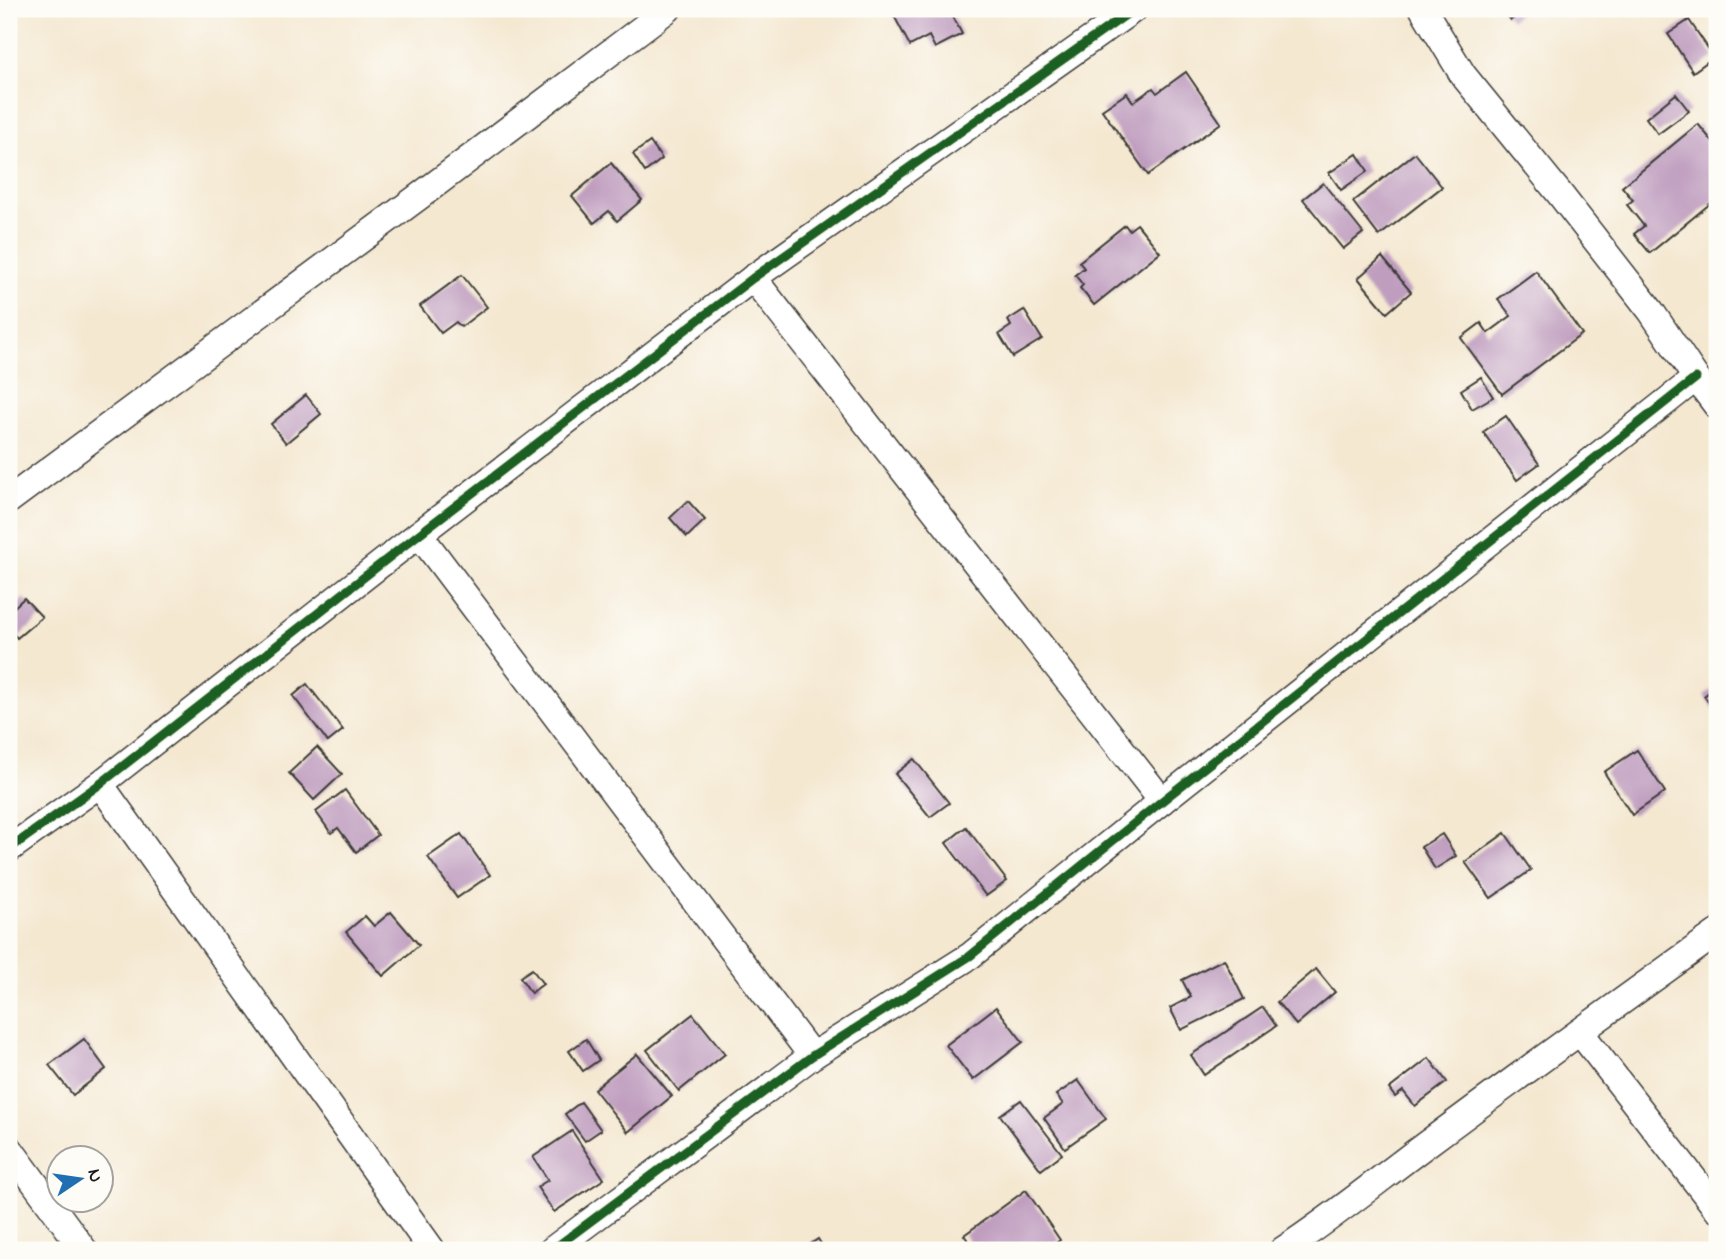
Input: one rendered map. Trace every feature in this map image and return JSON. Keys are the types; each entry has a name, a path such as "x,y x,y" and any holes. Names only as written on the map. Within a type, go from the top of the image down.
{"street":[{"path":"9,500 668,9"},
{"path":"9,849 100,784 419,534 753,278 1134,9"},
{"path":"1423,9 1463,75 1651,311 1717,406"},
{"path":"753,278 1162,801"},
{"path":"552,1250 812,1056 970,956 1696,378"},
{"path":"419,534 812,1056"},
{"path":"100,784 432,1250"},
{"path":"1283,1250 1717,933"},
{"path":"1580,1032 1717,1209"},
{"path":"9,1148 84,1250"}],"building":[{"path":"949,9 962,34 935,48 929,36 910,46 891,10"},
{"path":"1502,9 1525,9 1511,20"},
{"path":"1689,20 1714,57 1693,72 1668,34"},
{"path":"1186,72 1221,123 1148,175 1102,110 1127,93 1133,102 1153,88 1157,93"},
{"path":"1676,94 1689,111 1658,134 1646,118"},
{"path":"1698,124 1717,147 1717,198 1650,253 1634,234 1644,226 1627,205 1633,200 1622,187"},
{"path":"650,142 662,159 645,172 633,154"},
{"path":"1415,153 1442,187 1379,236 1353,202"},
{"path":"1357,154 1368,171 1341,190 1329,173"},
{"path":"611,163 642,200 617,221 609,211 594,223 572,196"},
{"path":"1323,183 1363,233 1343,249 1303,199"},
{"path":"1137,224 1160,252 1094,305 1080,288 1083,285 1075,275 1084,268 1079,262 1125,225 1129,230"},
{"path":"1382,257 1411,292 1387,313 1358,278"},
{"path":"1536,271 1582,334 1502,394 1461,338 1481,323 1488,333 1511,316 1498,299"},
{"path":"462,275 487,307 461,327 456,322 441,333 420,306"},
{"path":"1024,310 1042,339 1013,357 999,334 1011,326 1008,320"},
{"path":"1481,377 1493,397 1472,409 1461,390"},
{"path":"306,395 321,414 286,443 271,424"},
{"path":"1506,416 1539,464 1517,480 1483,432"},
{"path":"688,501 705,520 687,537 670,518"},
{"path":"24,598 42,617 17,638 9,629 9,612"},
{"path":"307,684 343,730 328,742 293,696"},
{"path":"1717,686 1717,714 1704,696"},
{"path":"317,747 342,774 314,800 289,773"},
{"path":"1637,750 1665,792 1632,815 1604,772"},
{"path":"914,759 949,803 930,817 895,774"},
{"path":"345,790 378,835 356,852 338,828 331,833 316,812"},
{"path":"966,827 1007,881 986,896 946,843"},
{"path":"1505,833 1531,870 1491,898 1465,862"},
{"path":"461,834 490,875 457,898 428,857"},
{"path":"1442,834 1456,856 1435,869 1421,847"},
{"path":"391,912 419,945 383,976 346,932 365,916 374,926"},
{"path":"1224,959 1244,999 1181,1030 1170,1008 1191,997 1182,980"},
{"path":"532,969 543,984 531,993 520,977"},
{"path":"1316,969 1335,992 1296,1025 1277,1002"},
{"path":"996,1007 1023,1042 973,1080 946,1045"},
{"path":"1263,1007 1276,1026 1204,1075 1191,1055"},
{"path":"693,1014 725,1054 679,1091 647,1050"},
{"path":"84,1039 106,1069 73,1095 49,1065"},
{"path":"586,1039 599,1060 583,1071 569,1051"},
{"path":"637,1054 672,1096 628,1132 594,1089"},
{"path":"1429,1058 1447,1082 1415,1106 1403,1091 1395,1097 1389,1089"},
{"path":"1078,1080 1106,1119 1065,1148 1044,1118 1063,1104 1056,1095"},
{"path":"1021,1100 1062,1154 1041,1170 1000,1115"},
{"path":"581,1102 601,1130 585,1141 565,1114"},
{"path":"572,1131 604,1179 554,1212 537,1187 548,1180 533,1157"},
{"path":"1026,1190 1060,1240 1047,1250 1039,1250 1033,1243 1026,1249 1028,1250 975,1250 964,1235"},
{"path":"818,1239 825,1250 802,1250"}],"cycle path":[{"path":"9,849 100,784 419,534 753,278 1134,9"},
{"path":"552,1250 812,1056 970,956 1696,378"}]}
